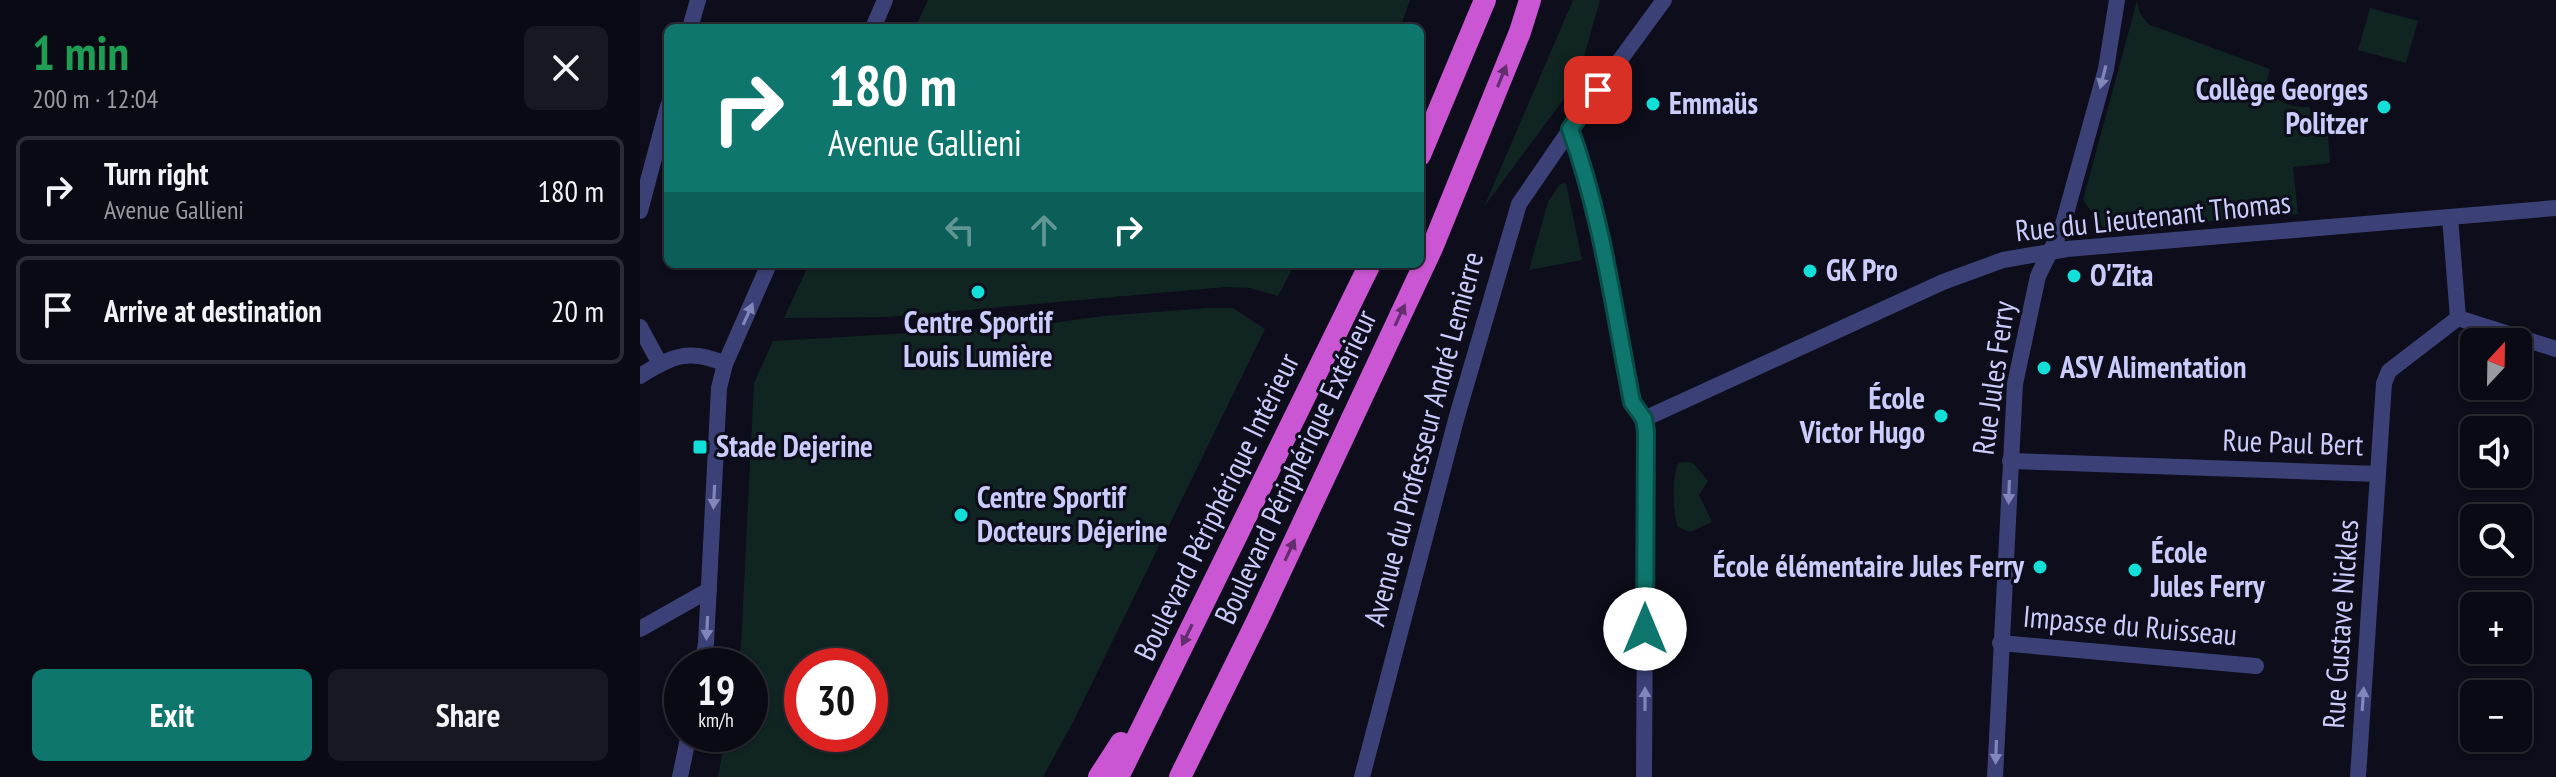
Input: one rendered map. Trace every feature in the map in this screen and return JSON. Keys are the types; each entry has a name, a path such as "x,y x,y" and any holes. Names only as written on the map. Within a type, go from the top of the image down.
{"highway":[{"path":"1424,145 1485,0"},
{"name":"Boulevard Périphérique Extérieur","path":"1424,265 1520,32 1530,0"},
{"name":"Boulevard Périphérique Intérieur","path":"1118,777 1368,268"},
{"name":"Boulevard Périphérique Extérieur","path":"1180,777 1423,268"},
{"path":"1193,777 1257,621"},
{"path":"1099,777 1169,672"}],"street":[{"path":"691,24 698,0"},
{"path":"875,24 885,0"},
{"name":"Avenue du Professeur André Lemierre","path":"1362,777 1457,416 1519,204 1664,0"},
{"name":"Rue Jules Ferry","path":"1995,777 2015,384 2038,276 2062,228 2106,69 2117,0"},
{"path":"640,211 664,121"},
{"path":"1570,129 1580,155 1604,259 1632,402 1644,419 1644,777"},
{"name":"Rue du Lieutenant Thomas","path":"1644,419 1943,282 2003,260 2050,252 2556,208"},
{"path":"2450,217 2458,318 2556,349"},
{"path":"705,648 719,388 725,364 767,268"},
{"name":"Rue Paul Bert","path":"2010,461 2378,474 2384,383 2389,371 2458,318"},
{"path":"640,327 660,364"},
{"path":"640,376 679,356 697,354 725,364"},
{"name":"Rue Gustave Nickles","path":"2358,777 2378,474"},
{"path":"640,629 709,590"},
{"name":"Impasse du Ruisseau","path":"2000,643 2256,666"},
{"path":"680,777 685,752"}],"green space":[{"path":"928,0 1410,0 1401,24 917,24"},
{"path":"1573,0 1600,0 1577,81 1484,207"},
{"path":"2137,1 2140,13 2148,24 2270,69 2266,84 2274,96 2289,105 2310,107 2311,122 2327,121 2330,163 2293,167 2298,214 2105,230 2083,200"},
{"path":"2370,8 2418,21 2406,63 2358,50"},
{"path":"1566,183 1582,260 1529,270 1548,202 1560,184"},
{"name":"Centre Sportif Louis Lumière","path":"807,268 1293,268 1278,296 1250,288 1225,287 889,317 784,318"},
{"name":"Centre Sportif Docteurs Déjerine","path":"1233,308 1265,329 1074,720 1043,777 718,777 723,752 768,752 768,648 741,648 754,383 773,341 1030,326 1103,316"},
{"path":"1689,462 1708,481 1699,495 1712,522 1690,532 1678,527 1674,494 1676,468 1679,463"}],"place":[{"name":"Emmaüs","path":"1653,104"},
{"name":"Collège Georges Politzer","path":"2384,107"},
{"name":"GK Pro","path":"1810,271"},
{"name":"O'Zita","path":"2074,276"},
{"name":"Centre Sportif Louis Lumière","path":"978,292"},
{"name":"ASV Alimentation","path":"2044,368"},
{"name":"École Victor Hugo","path":"1941,416"},
{"name":"Stade Dejerine","path":"700,447"},
{"name":"Centre Sportif Docteurs Déjerine","path":"961,515"},
{"name":"École élémentaire Jules Ferry","path":"2040,567"},
{"name":"École Jules Ferry","path":"2135,570"}],"route":[{"path":"1598,90 1570,129 1580,155 1604,259 1632,402 1644,419 1646,431 1645,629"}]}
